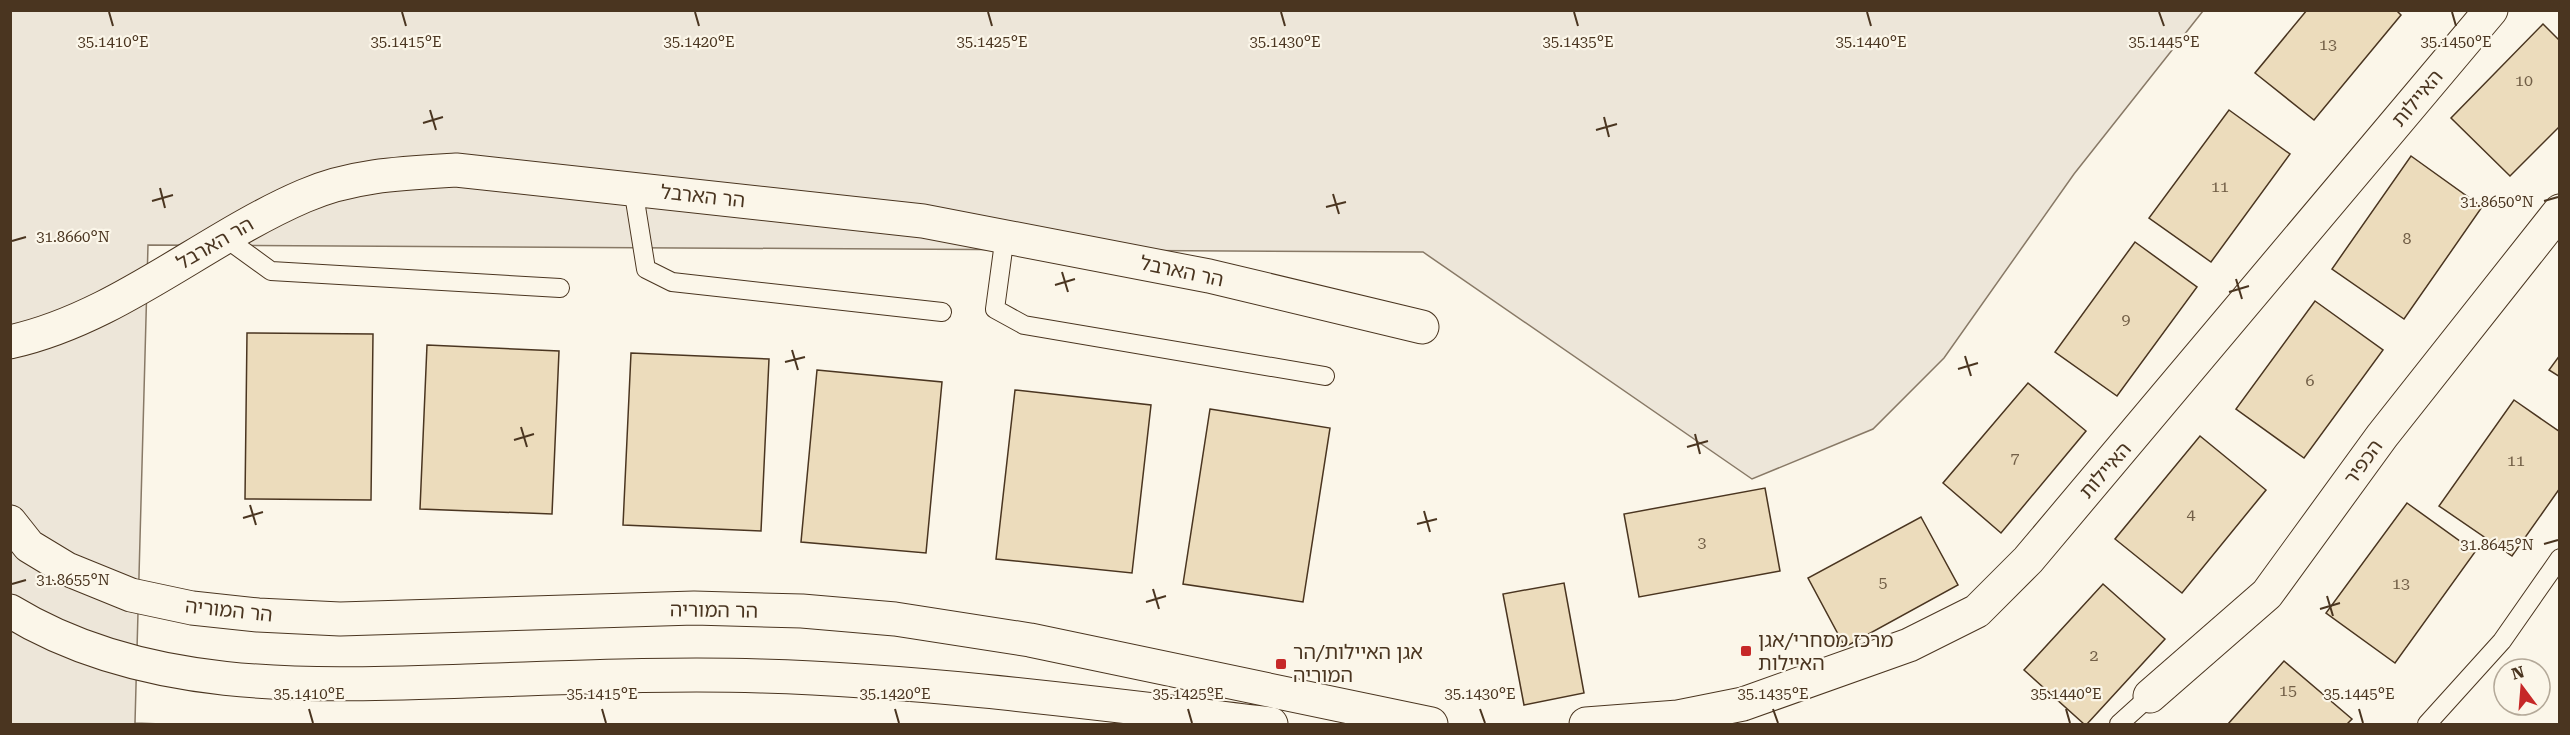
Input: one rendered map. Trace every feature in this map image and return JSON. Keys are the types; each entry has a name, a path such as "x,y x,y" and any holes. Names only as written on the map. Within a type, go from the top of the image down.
{"street":[{"name":"האיילות","path":"1586,724 1678,717 1743,704 1909,645 1977,611 2028,560 2491,10"},
{"name":"הר הארבל","path":"10,342 49,330 103,308 224,237 305,195 352,180 400,173 456,170 923,220 1209,276 1422,327"},
{"name":"הכפיר","path":"2150,696 2267,594 2382,436 2559,211"},
{"name":"הר המוריה","path":"10,522 29,546 67,569 131,595 192,608 258,615 340,619 694,608 802,611 895,619 1030,640 1431,724"},
{"path":"10,611 37,628 111,657 180,673 252,681 338,685 694,674 798,677 1047,698 1271,724"}],"lane":[{"path":"633,188 646,269 672,282 942,312"},
{"path":"1005,236 995,309 1024,325 1325,376"},
{"path":"224,237 271,271 560,288"},
{"path":"2427,724 2502,641 2559,558"},
{"path":"2119,724 2150,696"}],"shaded area":[{"path":"10,11 2203,11 2074,174 1944,358 1873,429 1752,479 1423,252 148,245 135,723 162,724 11,724"}],"building":[{"path":"2307,10 2396,10 2401,15 2314,120 2255,73"},
{"path":"2543,24 2560,41 2560,126 2510,176 2451,118"},
{"path":"2229,110 2290,154 2211,262 2149,218"},
{"path":"2411,156 2482,207 2404,319 2332,269"},
{"path":"2135,242 2197,287 2117,396 2055,352"},
{"path":"2315,301 2383,350 2304,458 2236,409"},
{"path":"247,333 373,334 371,500 245,499"},
{"path":"427,345 559,351 552,514 420,509"},
{"path":"631,353 769,359 761,531 623,525"},
{"path":"2560,355 2560,377 2549,370"},
{"path":"817,370 942,382 926,553 801,542"},
{"path":"2028,383 2086,431 2001,533 1943,483"},
{"path":"1015,390 1151,405 1132,573 996,559"},
{"path":"2514,400 2560,432 2560,488 2512,556 2439,506"},
{"path":"1210,409 1330,428 1303,602 1183,584"},
{"path":"2200,436 2266,490 2182,593 2115,539"},
{"path":"1765,488 1780,571 1639,597 1624,514"},
{"path":"2407,503 2475,552 2395,663 2326,613"},
{"path":"1921,517 1958,585 1845,647 1808,578"},
{"path":"1564,583 1584,693 1524,705 1503,594"},
{"path":"2103,584 2165,639 2087,724 2084,724 2024,670"},
{"path":"2284,661 2352,719 2347,724 2228,724"}],"place":[{"name":"מרכז מסחרי/אגן האיילות","path":"1746,651"},
{"name":"אגן האיילות/הר המוריה","path":"1281,664"}]}
